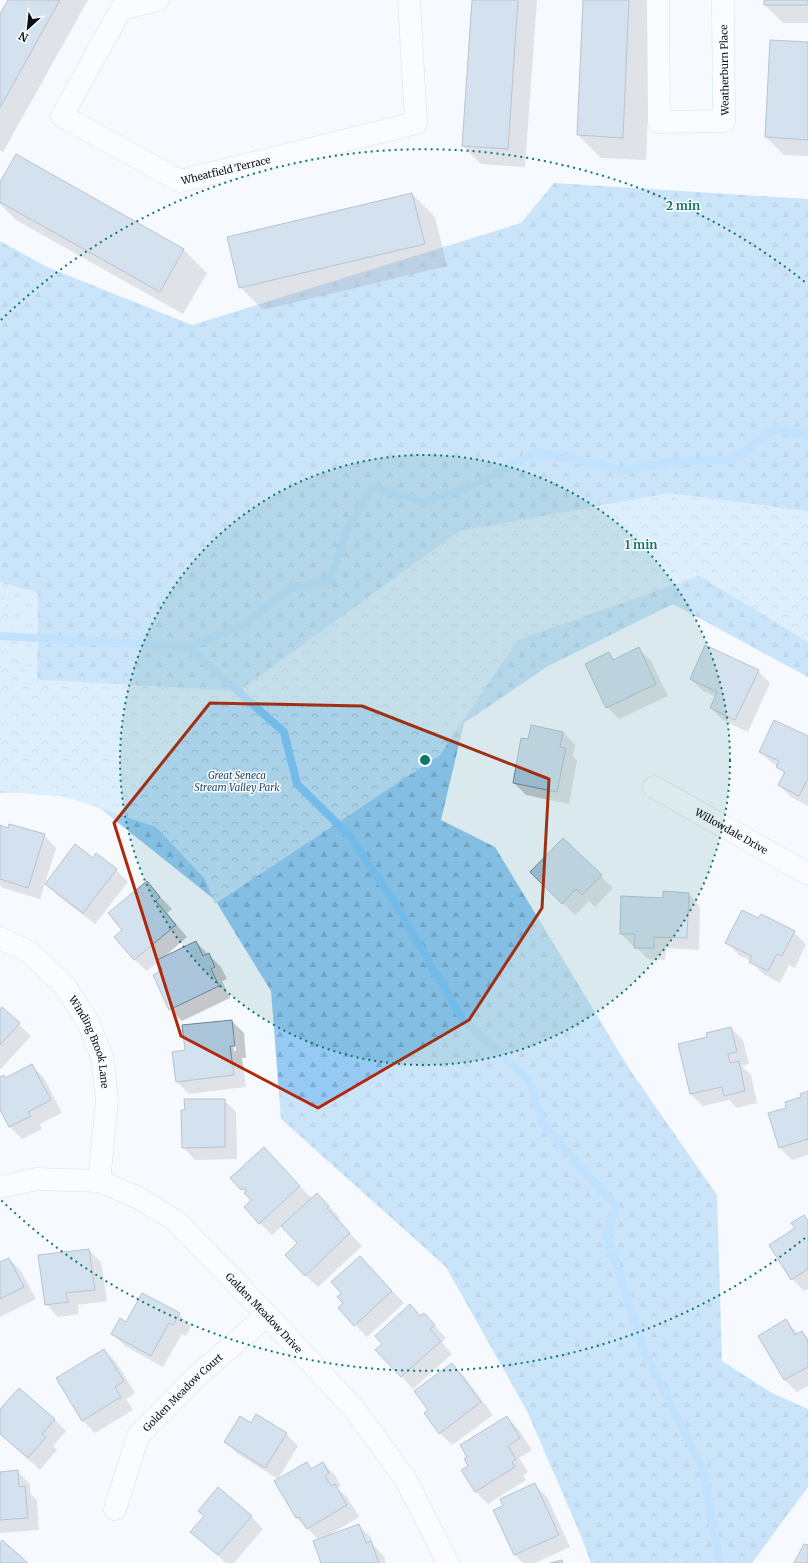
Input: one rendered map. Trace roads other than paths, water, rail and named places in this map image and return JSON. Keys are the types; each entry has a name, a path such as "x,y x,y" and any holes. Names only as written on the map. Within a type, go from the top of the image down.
{"street":[{"name":"Wheatfield Terrace","path":"158,0 121,9 62,116 180,182 416,123 410,0"},
{"name":"Weatherburn Place","path":"658,0 660,122 724,122 723,0"},
{"name":"Willowdale Drive","path":"654,787 808,874"},
{"name":"Winding Brook Lane","path":"0,938 29,952 65,986 88,1022 102,1057 107,1101 99,1181"},
{"name":"Golden Meadow Drive","path":"0,1186 37,1179 99,1181 139,1198 176,1221 267,1315 355,1410 406,1480 448,1563"},
{"name":"Golden Meadow Court","path":"114,1509 138,1436 196,1377 267,1315"}],"waterway":[{"path":"188,647 245,624 290,588 330,581 347,531 372,487 424,502 471,486 538,452 623,470 675,461 732,460 776,428 808,436"},
{"path":"0,636 188,647 284,732 297,784 350,836 393,900 463,1020 529,1080 543,1124 616,1207 607,1236 643,1348 703,1469 720,1563"}],"park label":[{"name":"Great Seneca Stream Valley Park","path":"237,780"}]}
